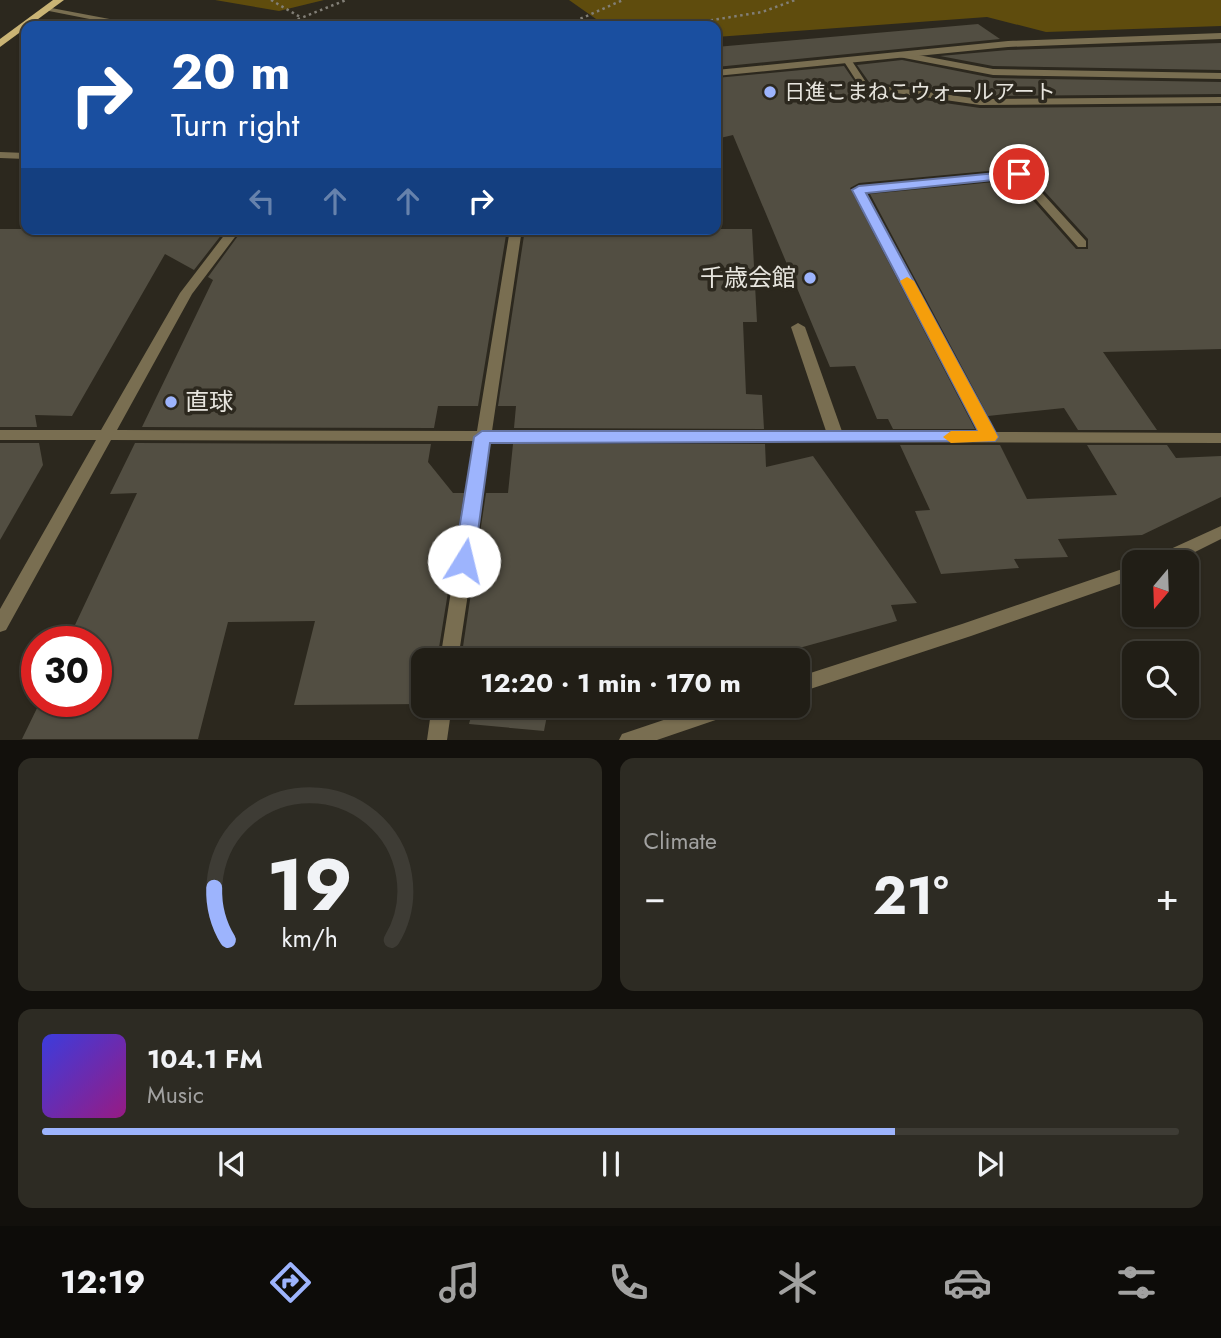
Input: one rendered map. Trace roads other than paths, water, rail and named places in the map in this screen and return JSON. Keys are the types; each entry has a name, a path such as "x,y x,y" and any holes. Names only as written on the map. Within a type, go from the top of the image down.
{"main road":[{"path":"32,21 59,0"},
{"path":"0,44 21,29"}],"street":[{"path":"49,9 110,21"},
{"path":"721,73 1008,44 1221,36"},
{"path":"902,55 993,72 1221,76"},
{"path":"847,60 864,86 979,102 1221,100"},
{"path":"0,155 21,156"},
{"path":"989,437 859,190 1019,174 1083,244"},
{"path":"0,625 104,435 186,293 230,235"},
{"path":"451,648 515,235"},
{"path":"798,327 836,437"},
{"path":"0,435 1221,438"},
{"path":"1184,550 1221,532"},
{"path":"810,681 1122,576"},
{"path":"437,740 440,718"},
{"path":"629,740 696,718"}],"place":[{"name":"日進こまねこウォールアート","path":"770,92"},
{"name":"千歳会館","path":"810,278"},
{"name":"直球","path":"171,402"}]}
